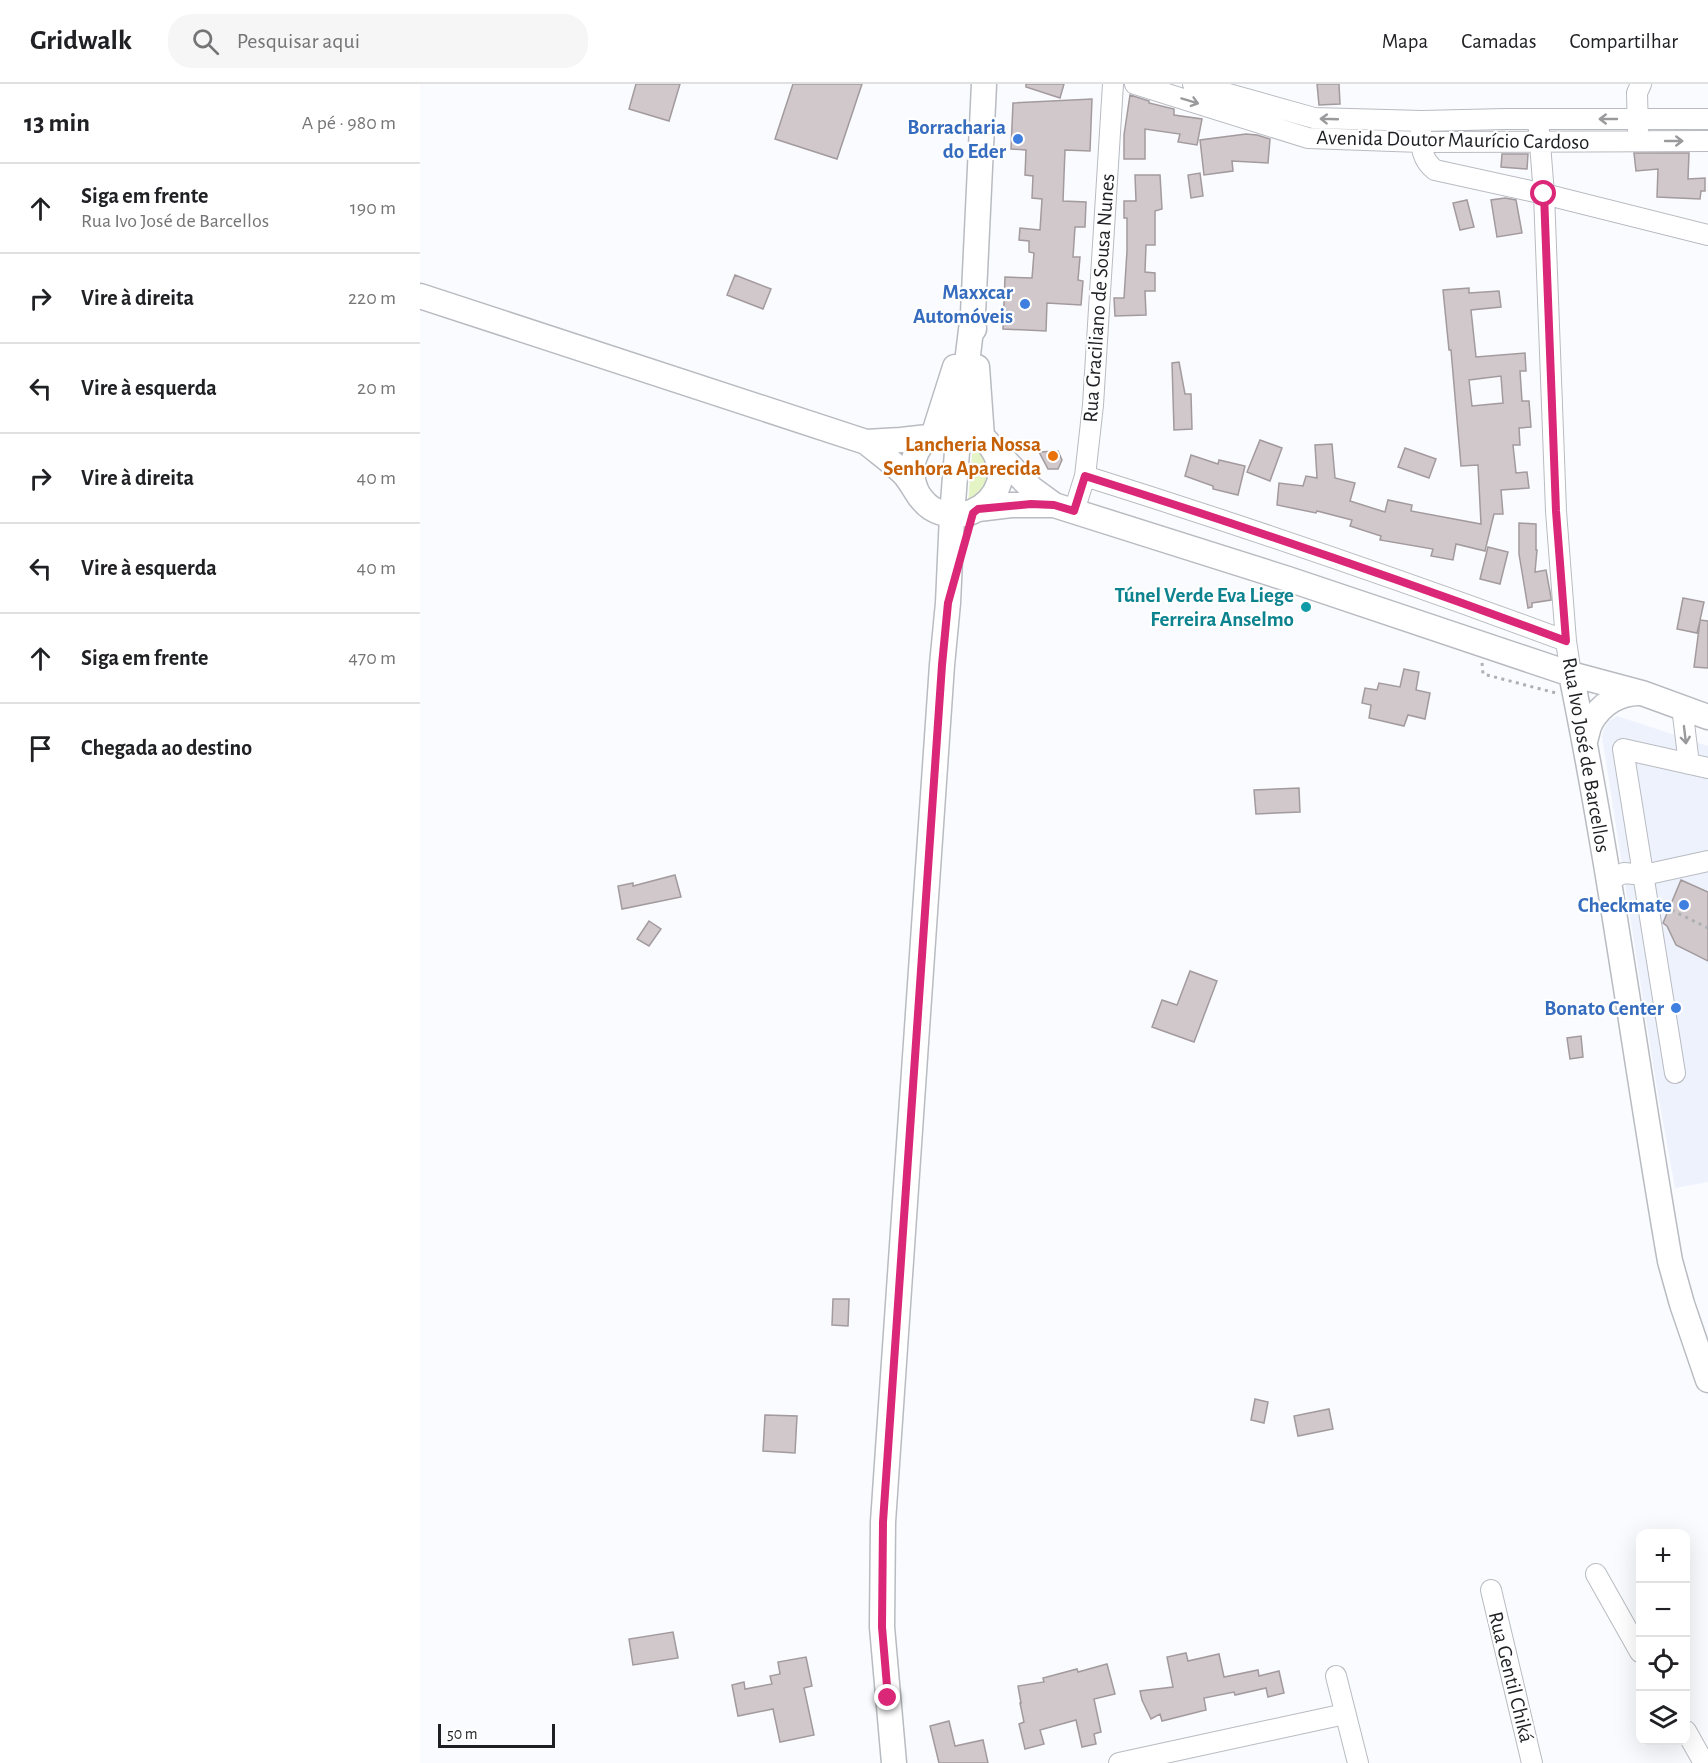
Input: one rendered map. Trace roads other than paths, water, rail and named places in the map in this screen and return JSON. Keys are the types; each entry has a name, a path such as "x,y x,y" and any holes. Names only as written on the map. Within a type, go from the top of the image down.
{"main road":[{"path":"894,1763 882,1627 883,1522 942,665 948,603 968,512 959,427 973,314 984,84"},
{"path":"420,296 866,442 900,470 921,498 941,513 968,512 1011,505 1064,508"},
{"path":"931,435 973,314"},
{"path":"968,512 988,500 996,489 1000,477 996,455 987,441 973,314"},
{"path":"948,603 934,528 913,481 912,465 917,450 931,435 942,429 959,427 975,432 987,441 1032,489 1064,508 1288,579 1571,674 1642,693 1708,717"},
{"path":"866,442 931,435"},
{"name":"Rua Ivo José de Barcellos","path":"1571,674 1585,741 1670,1261 1708,1380"},
{"path":"1585,741 1590,722 1601,709 1617,697 1628,693 1642,693"}],"street":[{"name":"Rua Graciliano de Sousa Nunes","path":"1064,508 1085,476 1094,405 1113,84"},
{"name":"Avenida Doutor Maurício Cardoso","path":"1135,84 1308,138 1421,142 1708,141"},
{"name":"Avenida Doutor Maurício Cardoso","path":"1193,84 1314,118 1422,121 1708,119"},
{"path":"1639,141 1637,93 1641,84"},
{"name":"Rua Ivo José de Barcellos","path":"1538,119 1544,194 1556,511 1566,641 1571,674"},
{"path":"1422,121 1423,157 1427,164 1435,170 1544,194 1708,235"},
{"path":"1085,476 1436,593 1566,641"},
{"path":"1675,1073 1623,749 1699,766 1682,707"},
{"path":"1608,880 1624,873 1644,875 1708,861"},
{"path":"1596,1574 1636,1643"},
{"name":"Rua Gentil Chiká","path":"1491,1590 1532,1763"},
{"path":"1336,1676 1358,1763"},
{"path":"1119,1763 1179,1756 1345,1714"},
{"path":"1690,1738 1704,1763"}],"place":[{"name":"Borracharia do Eder","path":"1018,139"},
{"name":"Maxxcar Automóveis","path":"1025,304"},
{"name":"Lancheria Nossa Senhora Aparecida","path":"1053,456"},
{"name":"Túnel Verde Eva Liege Ferreira Anselmo","path":"1306,607"},
{"name":"Checkmate","path":"1684,905"},
{"name":"Bonato Center","path":"1676,1008"}]}
